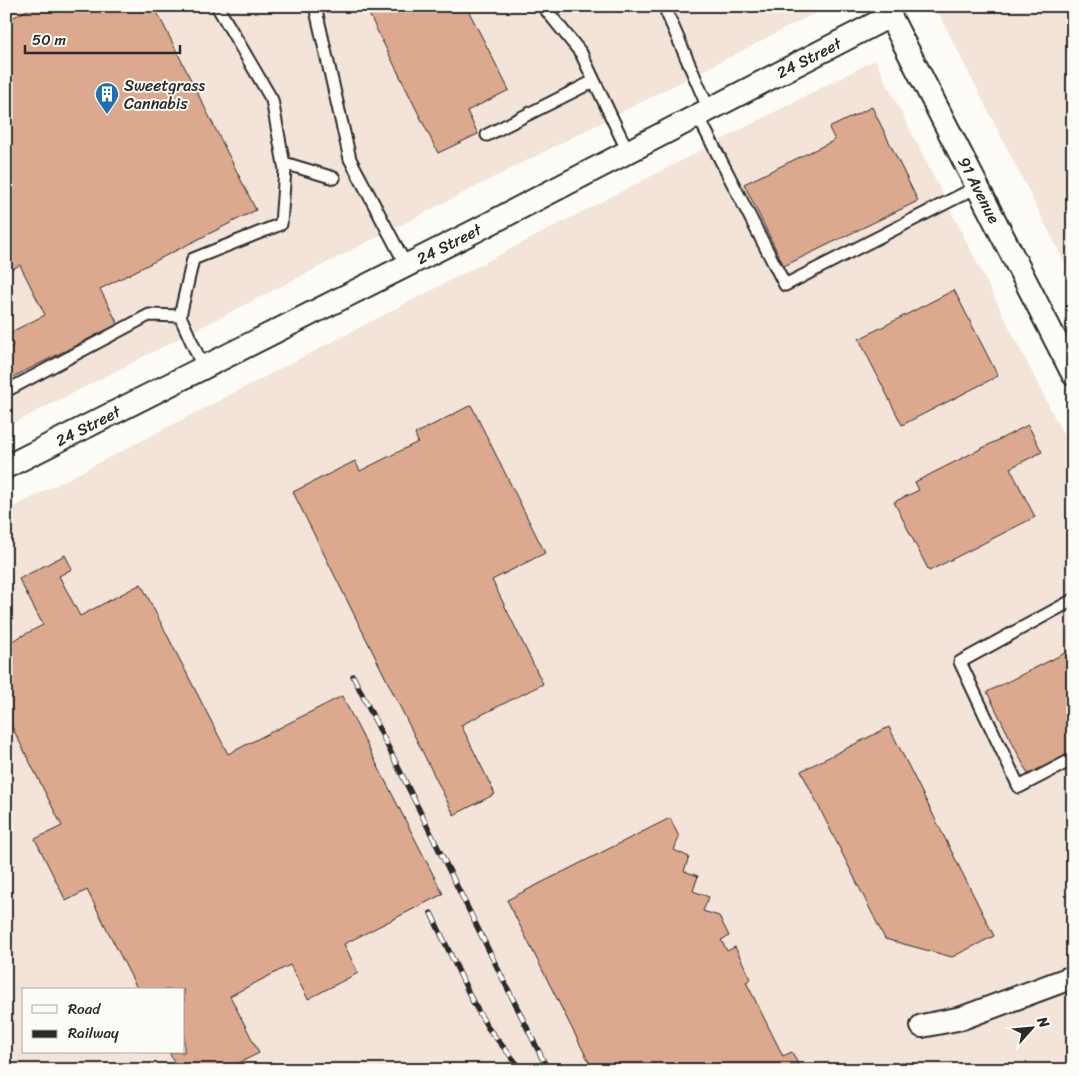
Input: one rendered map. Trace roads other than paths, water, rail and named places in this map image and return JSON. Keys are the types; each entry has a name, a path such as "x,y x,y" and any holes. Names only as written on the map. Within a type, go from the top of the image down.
{"street":[{"name":"24 Street","path":"6,466 406,266 628,152 888,11"},
{"name":"91 Avenue","path":"888,11 1073,374"},
{"path":"922,1026 962,1018 1073,977"}],"lane":[{"path":"203,368 180,316 193,259 281,224 285,170 272,100 217,6"},
{"path":"315,6 350,159 406,266"},
{"path":"543,6 581,53 628,152"},
{"path":"664,6 703,113 785,285 977,187"},
{"path":"487,135 594,81"},
{"path":"284,163 334,178"},
{"path":"6,392 149,315 180,316"},
{"path":"1073,600 960,662 1019,787 1073,759"}],"railway":[{"path":"353,676 548,1070"},
{"path":"431,913 473,1002 488,1028 522,1070"}],"place":[{"name":"Sweetgrass Cannabis","path":"107,115"}]}
